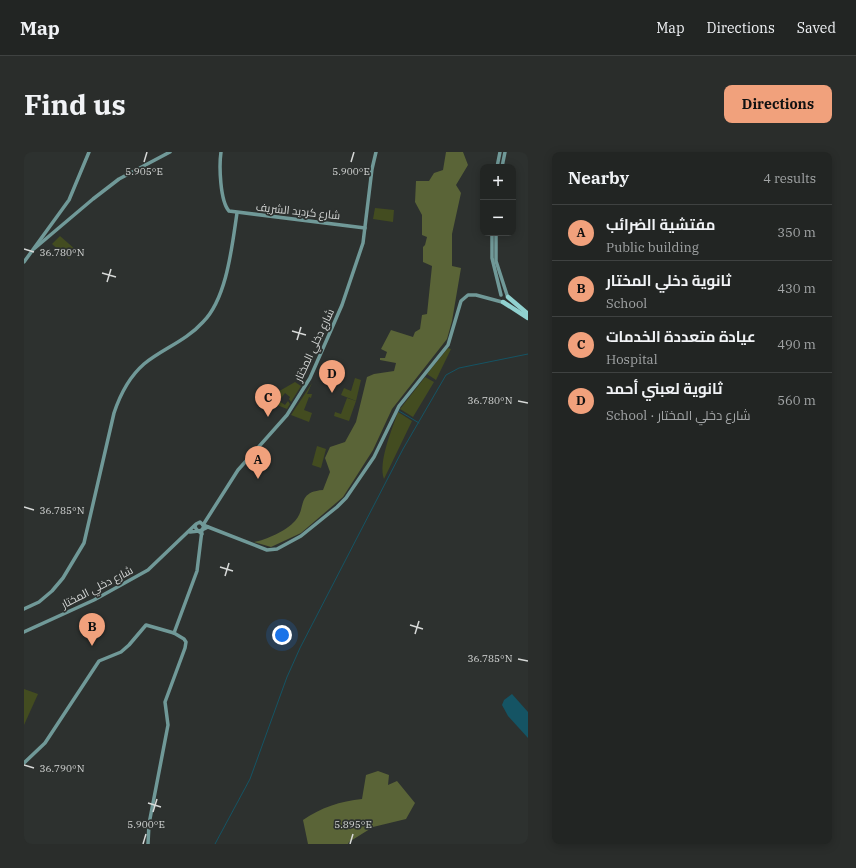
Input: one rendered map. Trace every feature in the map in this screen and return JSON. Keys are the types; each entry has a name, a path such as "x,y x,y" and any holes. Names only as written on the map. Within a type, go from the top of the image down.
{"highway":[{"path":"508,296 528,314"},
{"path":"503,302 528,318"}],"street":[{"path":"24,262 69,200 89,152"},
{"path":"35,248 119,179 170,152"},
{"name":"شارع كرديد الشريف","path":"221,152 220,169 225,202 229,211 365,228"},
{"name":"شارع دخلي المختار","path":"174,633 197,571 201,531 203,525 238,470 286,415 307,385 342,305 363,243 370,184 376,152"},
{"path":"498,164 500,152"},
{"path":"503,164 505,152"},
{"path":"24,609 39,602 52,591 63,578 84,543 114,413 120,395 144,364 178,344 204,322 215,305 220,293 232,246 237,213"},
{"path":"492,236 493,260 503,302"},
{"path":"196,524 203,525 255,546 272,550 301,536 337,507 346,498 374,457 399,406 448,345 461,301 465,297 472,295 507,302 508,296 496,261 496,236"},
{"path":"500,294 508,296"},
{"path":"490,298 495,298 500,294"},
{"path":"495,298 500,294"},
{"path":"196,524 207,518"},
{"path":"196,524 196,528 201,531"},
{"name":"شارع دخلي المختار","path":"24,632 94,600 145,572 190,532 196,524"},
{"path":"190,532 201,531 208,527"},
{"path":"24,764 44,743 100,661 121,652 130,645 146,625 174,633 184,639 186,642 165,702 168,725 149,824 148,844"}],"green space":[{"path":"446,152 463,152 468,165 456,185 461,193 452,234 452,266 461,268 452,321 447,339 392,409 373,450 343,497 301,533 271,547 254,542 281,532 291,525 299,516 305,497 315,491 323,490 330,472 325,458 330,447 345,442 356,422 367,377 374,374 394,371 396,363 380,360 380,358 385,358 387,352 381,349 391,330 413,337 415,332 420,329 422,315 427,314 432,266 423,262 423,247 427,237 422,235 422,215 415,202 416,181 429,181 434,173 443,170"},
{"path":"375,208 394,210 393,222 373,219"},
{"path":"60,236 76,250 69,259 52,244"},
{"path":"448,348 451,349 436,380 427,374"},
{"path":"425,377 434,382 413,417 400,409"},
{"path":"355,378 361,380 356,401 341,395 344,388 351,391"},
{"path":"295,382 301,386 291,402 289,399 290,397 285,393 279,401 285,405 288,401 290,404 287,409 267,401 269,397"},
{"path":"312,383 307,394 312,394 311,398 309,397 304,410 312,413 309,422 291,415"},
{"path":"347,398 356,401 349,421 334,416 335,412 341,414"},
{"path":"398,412 412,421 384,479 384,455"},
{"path":"317,446 326,449 321,468 312,465"},
{"path":"24,689 38,694 24,725"},
{"path":"378,771 389,775 388,785 397,781 415,803 406,819 373,827 348,844 308,844 303,820 316,812 331,806 346,801 362,799 366,775"}],"water":[{"path":"512,694 528,712 528,738 508,716 502,705 504,700"}],"waterway":[{"path":"215,844 250,779 287,677 300,648 403,449 446,375 459,368 528,354"},
{"path":"399,411 419,423"}],"place":[{"name":"ثانوية لعبني أحمد","path":"332,393"},
{"name":"عيادة متعددة الخدمات","path":"268,417"},
{"name":"مفتشية الضرائب","path":"258,479"},
{"name":"ثانوية دخلي المختار","path":"92,646"}]}
